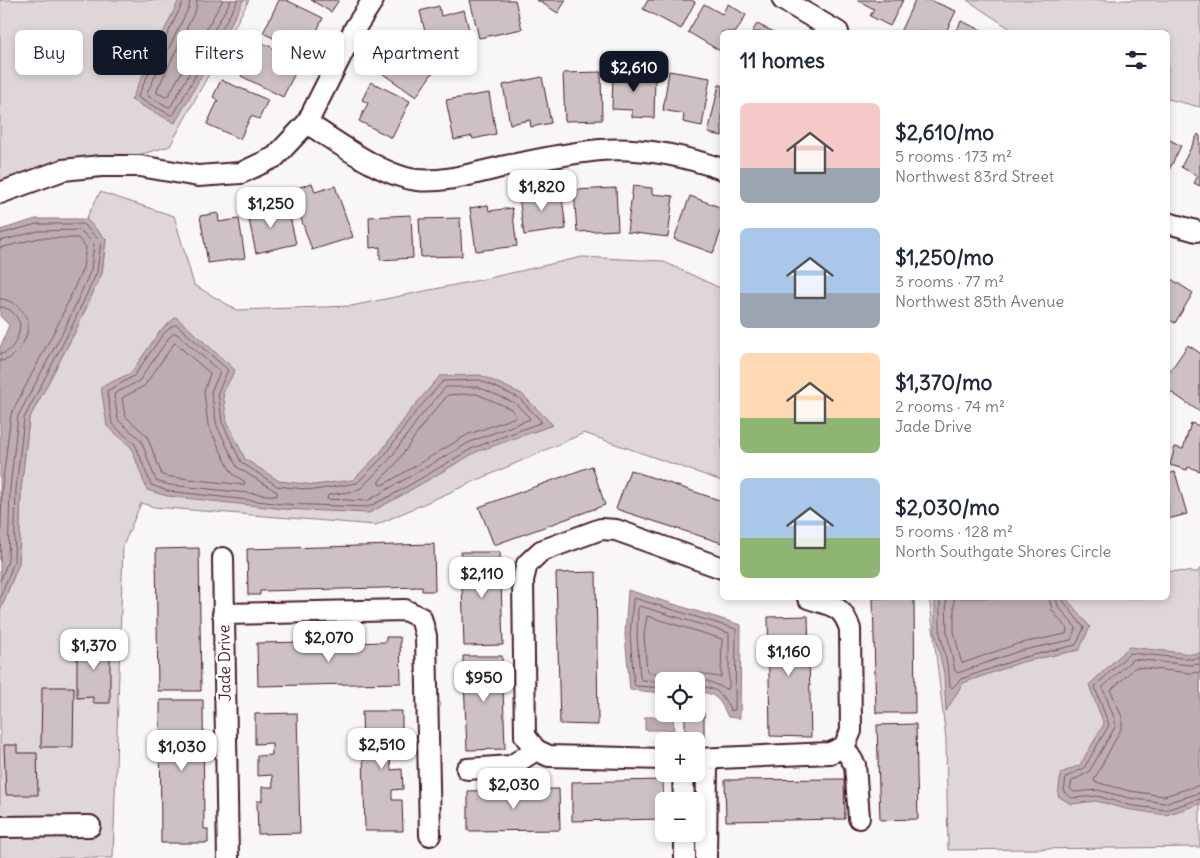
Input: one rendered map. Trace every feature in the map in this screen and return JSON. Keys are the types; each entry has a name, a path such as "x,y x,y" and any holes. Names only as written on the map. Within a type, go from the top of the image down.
{"street":[{"path":"0,193 63,170 101,166 140,166 198,176 241,174 275,157 307,123 355,28 373,0"},
{"path":"783,0 835,30"},
{"path":"307,123 389,174 417,180 442,180 545,158 601,150 651,152 709,164 720,168"},
{"path":"1170,224 1196,231"},
{"path":"655,759 549,756 536,750 525,736 523,580 526,564 541,551 601,529 616,530 720,567"},
{"name":"Jade Drive","path":"223,558 228,858"},
{"path":"705,760 830,753 844,747 852,731 850,630 846,618 840,609 814,600"},
{"path":"223,614 405,610 421,618 426,636 430,835"},
{"path":"844,747 855,765 859,818"},
{"path":"466,769 511,766 536,750"},
{"path":"703,782 706,858"},
{"path":"0,827 90,826"},
{"path":"685,842 685,858"}],"shaded area":[{"path":"0,0 249,0 233,30 177,30 177,75 208,75 170,146 0,194"},
{"path":"967,0 1200,0 1200,107 1170,100 1170,30 1012,30"},
{"path":"100,192 174,216 194,285 237,310 351,306 582,257 662,261 720,288 720,480 584,433 376,525 154,507 141,503 123,546 113,858 0,858 0,611 19,563 21,489 29,419 76,330 102,273 106,239 86,219"},
{"path":"1200,568 1200,847 948,850 946,739 928,600 1170,600 1170,571 1198,572"}],"water":[{"path":"179,0 243,0 227,30 177,30 177,75 202,75 175,123 131,100 143,75 167,75 167,30 165,30"},
{"path":"36,219 86,219 106,239 102,273 76,330 29,419 21,489 19,563 0,611 0,348 9,325 0,316 0,230"},
{"path":"176,317 235,370 223,393 227,421 245,459 279,481 314,485 353,480 380,453 410,411 440,376 480,375 522,394 553,425 476,452 369,513 283,509 167,496 147,490 131,447 107,426 101,387 131,373 160,331"},
{"path":"628,590 741,625 740,718 728,717 720,702 705,693 705,672 655,672 655,692 630,690 625,635"},
{"path":"935,600 1068,600 1090,627 1079,650 1022,662 963,683 946,711 944,674 935,633"},
{"path":"1129,647 1192,654 1200,653 1200,804 1166,815 1126,809 1096,801 1071,804 1058,796 1061,773 1080,765 1104,724 1089,685"},
{"path":"645,717 655,717 655,722 673,722 674,730 645,730"}],"building":[{"path":"279,0 286,0 323,18 317,30 272,30 272,37 263,33"},
{"path":"311,0 339,0 331,12"},
{"path":"470,0 515,0 522,29 479,38"},
{"path":"537,0 566,0 558,13"},
{"path":"648,0 691,0 695,2 681,29 643,9"},
{"path":"857,0 903,0 890,26 870,16 874,9"},
{"path":"915,0 930,0 956,11 947,30 901,30"},
{"path":"704,4 722,14 728,4 746,15 737,30 720,30 720,51 688,32"},
{"path":"439,6 441,16 464,10 469,30 425,30 420,11"},
{"path":"961,21 981,30 957,30"},
{"path":"757,24 770,30 753,30"},
{"path":"262,43 272,48 272,75 294,75 283,97 241,76 262,75"},
{"path":"669,71 710,78 702,126 683,122 684,114 663,110"},
{"path":"601,72 602,120 565,121 563,73"},
{"path":"613,72 655,73 654,118 632,117 632,110 612,109"},
{"path":"385,75 431,75 416,97"},
{"path":"542,77 551,123 531,127 530,120 510,124 503,85"},
{"path":"221,80 268,100 259,119 251,116 240,139 207,124 218,100 213,97"},
{"path":"371,82 410,101 392,138 359,121 368,103 362,100"},
{"path":"719,85 720,85 720,136 708,133"},
{"path":"489,93 496,134 473,139 472,136 454,140 446,100"},
{"path":"1198,134 1200,136 1200,186 1194,183 1198,176 1181,167"},
{"path":"1170,140 1181,146 1170,168"},
{"path":"312,183 315,192 335,186 353,237 312,250 291,190"},
{"path":"633,186 652,188 652,194 673,196 668,237 627,232"},
{"path":"616,188 618,230 577,232 574,190"},
{"path":"561,190 566,229 524,235 519,196"},
{"path":"690,196 720,207 720,234 713,253 674,239"},
{"path":"488,205 489,211 512,208 517,246 476,251 470,208"},
{"path":"266,206 267,212 288,208 296,244 256,253 247,210"},
{"path":"218,213 219,222 239,219 245,258 208,263 200,216"},
{"path":"411,215 413,258 380,260 380,247 370,248 369,217"},
{"path":"460,218 462,256 421,257 419,219"},
{"path":"1170,278 1193,293 1175,323 1170,320"},
{"path":"1188,345 1200,353 1200,412 1170,391 1170,371"},
{"path":"1191,423 1200,426 1200,471 1188,467 1187,470 1170,465 1175,447 1183,449"},
{"path":"592,466 605,505 494,545 479,507"},
{"path":"630,470 720,500 720,542 616,509"},
{"path":"1175,472 1187,514 1170,518 1170,473"},
{"path":"434,544 435,591 422,591 422,587 260,591 260,595 248,595 247,549"},
{"path":"199,548 201,691 158,691 156,549"},
{"path":"461,552 500,552 503,645 464,646"},
{"path":"596,572 598,725 560,724 556,573"},
{"path":"873,600 914,600 915,713 876,713"},
{"path":"808,616 811,737 770,736 768,617"},
{"path":"386,637 400,637 401,683 258,686 257,643 386,642"},
{"path":"77,642 110,642 110,703 93,703 93,697 77,698"},
{"path":"463,656 502,656 505,749 467,750"},
{"path":"42,687 74,687 73,747 41,747"},
{"path":"160,700 203,700 204,829 208,829 208,843 161,843"},
{"path":"362,711 402,711 402,756 390,756 391,770 402,769 403,789 392,790 392,800 402,800 403,831 365,831"},
{"path":"297,713 300,833 258,834 257,801 262,801 262,787 273,787 272,775 257,776 257,756 272,755 272,743 255,744 255,714"},
{"path":"685,722 704,722 704,732 685,732"},
{"path":"916,724 918,819 880,820 877,725"},
{"path":"4,745 17,745 17,753 37,753 38,795 6,795"},
{"path":"844,779 845,819 726,821 725,780"},
{"path":"655,780 655,782 663,782 663,792 655,792 655,819 572,821 572,782"},
{"path":"559,789 560,830 468,831 468,791"}]}
